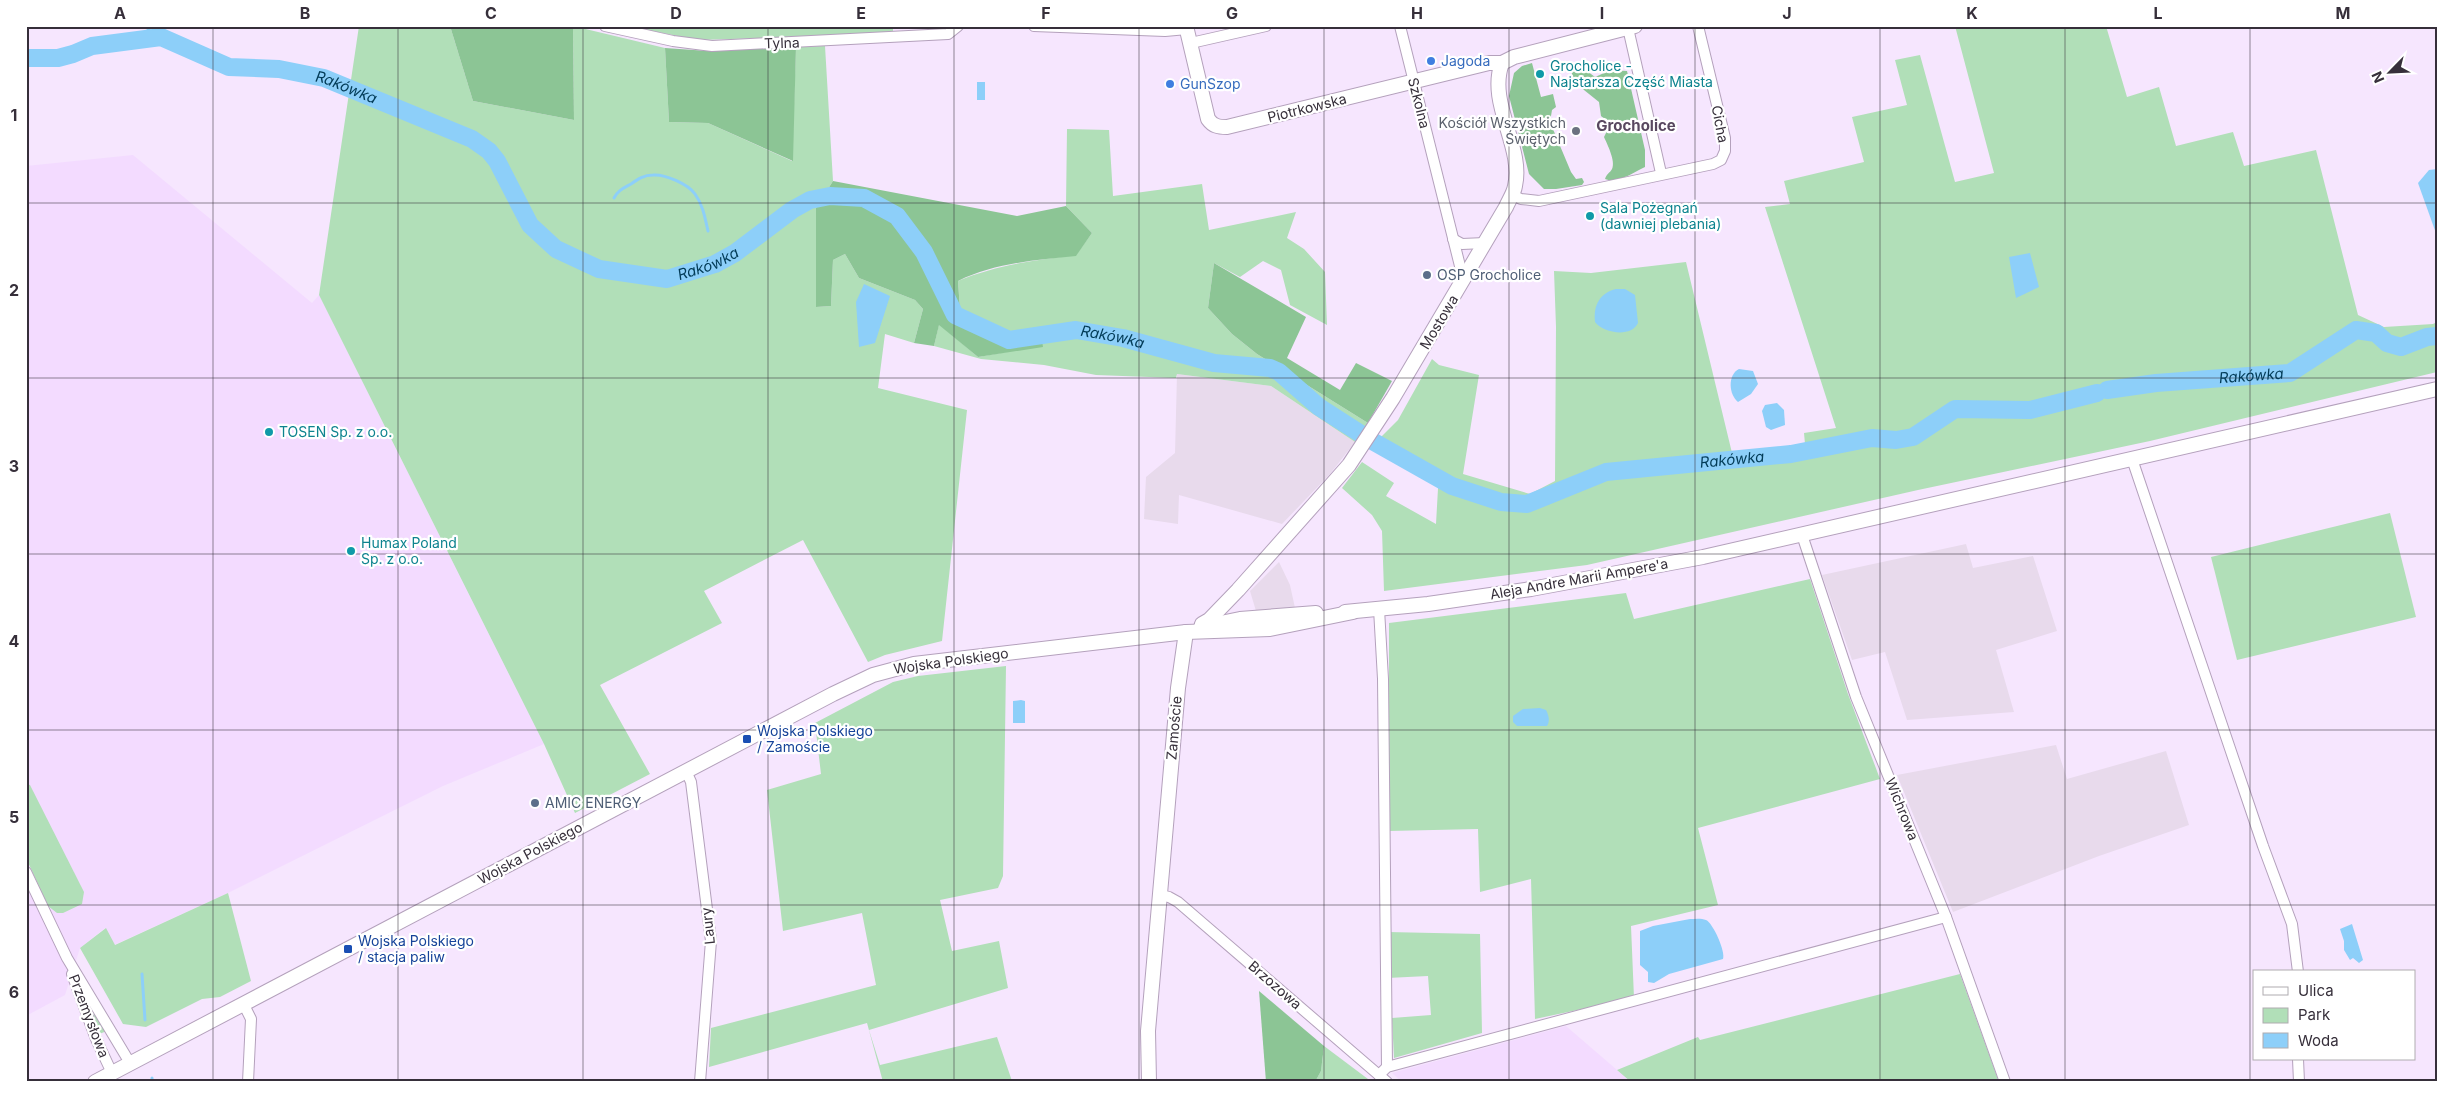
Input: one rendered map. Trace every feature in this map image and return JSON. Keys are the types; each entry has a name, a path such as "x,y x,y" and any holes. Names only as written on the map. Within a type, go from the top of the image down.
{"street":[{"name":"Tylna","path":"605,26 673,41 712,46 948,34 958,26"},
{"path":"1034,26 1188,33 1266,26"},
{"name":"Szkolna","path":"1400,26 1461,270 1466,276"},
{"name":"Cicha","path":"1661,174 1712,164 1721,160 1725,151 1725,138 1698,26"},
{"path":"1502,64 1498,72 1499,93 1516,167 1515,186 1512,195 1521,199 1539,201 1661,174 1631,27"},
{"name":"Piotrkowska","path":"1188,33 1208,118 1212,124 1219,127 1227,127 1489,63 1502,64 1514,57 1631,27"},
{"name":"Mostowa","path":"1230,598 1336,480 1362,446 1466,276 1512,195"},
{"path":"1454,239 1462,244 1485,243"},
{"name":"Aleja Andre Marii Ampere'a","path":"1186,632 1216,622 1380,609 1616,574 1802,535 2437,389"},
{"path":"2132,459 2260,838 2292,924 2298,970"},
{"name":"Wichrowa","path":"1802,535 1856,697 1946,917 2005,1082"},
{"path":"1230,598 1230,610 1240,619"},
{"path":"1186,632 1209,620 1230,598"},
{"path":"1380,609 1383,705 1384,1075 1946,917"},
{"name":"Aleja Andre Marii Ampere'a","path":"1186,632 1270,628 1353,612"},
{"name":"Wojska Polskiego","path":"95,1082 833,694 891,668 1186,632"},
{"name":"Zamoście","path":"1149,1082 1148,1030 1178,688 1186,632"},
{"name":"Laury","path":"686,771 691,782 711,941 700,1082"},
{"name":"Przemysłowa","path":"26,872 67,958 130,1063"},
{"name":"Brzozowa","path":"1160,895 1178,902 1384,1075"},
{"name":"Przemysłowa","path":"67,958 96,1039 112,1073"},
{"path":"244,1005 251,1019 248,1082"},
{"path":"2298,1060 2299,1082"}],"shaded area":[{"path":"133,155 312,303 319,295 544,744 443,786 228,893 114,945 105,928 80,948 65,995 26,1016 26,166"},
{"path":"1177,374 1271,386 1355,442 1330,474 1282,524 1179,495 1178,524 1144,519 1146,477 1175,453"},
{"path":"1966,544 1973,568 2033,556 2057,631 1996,650 2014,712 1907,720 1885,652 1852,660 1822,575"},
{"path":"1279,562 1290,585 1295,608 1256,611 1250,591"},
{"path":"2056,745 2067,779 2166,751 2189,825 2099,856 1953,912 1897,775"},
{"path":"1566,1026 1631,1082 1402,1082 1392,1073"}],"green space":[{"path":"359,26 450,26 473,101 574,120 573,26 665,48 669,122 708,123 792,161 796,47 825,46 833,181 816,208 816,307 831,306 833,260 845,254 859,278 915,300 923,309 914,343 885,334 878,388 967,410 942,641 885,655 868,662 803,540 704,591 722,623 600,685 650,774 575,813 544,744 319,295"},
{"path":"450,26 573,26 574,120 473,101"},
{"path":"627,26 893,26 893,34 698,40"},
{"path":"1955,26 2106,26 2127,97 2159,87 2176,146 2233,132 2244,166 2316,150 2358,315 2384,327 2433,324 2437,322 2437,372 2150,441 1918,490 1587,565 1384,591 1382,531 1372,515 1342,488 1362,462 1394,483 1386,496 1436,524 1439,471 1380,438 1398,420 1432,359 1439,365 1479,375 1463,474 1530,494 1555,481 1556,327 1554,271 1591,273 1686,262 1732,453 1805,444 1804,433 1836,428 1765,207 1790,204 1784,181 1864,162 1852,117 1907,105 1895,60 1920,55 1955,182 1994,173"},
{"path":"796,47 793,161 708,123 669,122 665,48 708,51"},
{"path":"1532,63 1541,97 1553,94 1556,107 1552,110 1550,122 1571,172 1576,179 1582,178 1584,182 1582,185 1544,189 1529,174 1509,96 1514,73 1522,66"},
{"path":"1575,66 1583,68 1595,77 1611,70 1627,71 1645,150 1645,167 1620,179 1605,179 1613,166 1611,153 1604,137 1608,129 1607,121 1601,116 1599,102 1574,82 1571,70"},
{"path":"1067,129 1109,130 1113,196 1202,184 1209,230 1296,212 1287,238 1304,249 1325,272 1327,325 1290,305 1281,270 1263,261 1240,277 1214,263 1208,308 1232,334 1257,354 1368,423 1355,442 1271,386 1177,374 1176,378 1096,375 1044,365 981,359 934,346 939,324 978,357 1006,352 1040,329 1014,333 960,310 958,281 1001,267 1076,255 1092,233 1066,206"},
{"path":"833,181 1017,216 1066,206 1092,233 1076,256 1001,266 958,281 960,310 1014,333 1040,328 1043,347 978,357 939,325 934,346 914,343 923,309 915,300 859,278 845,254 833,260 831,306 816,307 816,208"},
{"path":"1214,263 1306,317 1287,358 1340,390 1356,363 1392,381 1368,423 1257,354 1232,334 1208,308"},
{"path":"2390,513 2416,617 2237,660 2211,557"},
{"path":"1810,579 1848,694 1880,779 1698,828 1718,905 1631,926 1634,998 1535,1019 1531,879 1480,892 1478,829 1389,831 1389,623 1626,593 1634,619"},
{"path":"1006,666 1003,876 998,888 940,900 952,951 999,941 1008,988 869,1030 880,1065 997,1037 1012,1081 883,1082 867,1023 709,1067 711,1028 876,985 862,913 783,931 767,790 821,774 815,723 893,682 918,676"},
{"path":"26,784 30,785 84,892 82,904 63,913 57,913 48,906 26,858"},
{"path":"228,893 251,981 220,997 202,999 146,1027 123,1024 80,948 106,928 115,945"},
{"path":"1388,932 1480,934 1482,1033 1394,1058 1392,1018 1431,1015 1428,976 1387,978"},
{"path":"1960,974 1999,1082 1631,1082 1617,1070 1698,1037 1700,1040"},
{"path":"82,989 107,1031 99,1034"},
{"path":"1259,991 1324,1046 1321,1071 1315,1082 1266,1082"},
{"path":"1324,1046 1372,1082 1315,1082 1321,1071"}],"water":[{"path":"977,82 985,82 985,100 977,100"},
{"path":"2437,169 2437,236 2418,183 2429,170"},
{"path":"2030,253 2039,287 2016,298 2009,257"},
{"path":"864,284 890,296 875,343 859,347 856,302"},
{"path":"1616,289 1625,289 1635,295 1638,323 1629,331 1610,331 1595,322 1595,310 1599,301 1606,293"},
{"path":"1739,369 1753,371 1758,384 1751,394 1738,402 1731,390 1731,380"},
{"path":"1777,403 1784,410 1785,425 1771,430 1766,427 1762,411 1765,405"},
{"path":"1013,701 1025,701 1025,723 1013,723"},
{"path":"1540,708 1547,712 1549,720 1547,726 1517,726 1513,722 1513,716 1523,709"},
{"path":"1690,919 1702,919 1709,922 1721,944 1723,959 1669,974 1654,983 1648,982 1648,972 1640,965 1640,931 1653,926"},
{"path":"2352,924 2363,960 2359,963 2353,958 2350,960 2344,950 2344,941 2340,929"}],"waterway":[{"path":"146,26 154,37"},
{"name":"Rakówka","path":"26,58 58,58 92,46 161,37 229,67 279,69 324,78 472,139 489,151 497,161 530,225 556,249 599,269 667,279 715,264 735,253 792,210 810,200 830,196 864,198 897,216 924,252 955,315 1009,340 1076,330 1123,338 1214,363 1270,368 1279,372 1319,407 1361,434"},
{"path":"614,198 621,190 644,177 658,175 670,178 692,190 698,198 708,231"},
{"name":"Rakówka","path":"2107,390 2156,383 2290,373 2356,330 2376,333 2387,343 2401,347 2427,337 2437,336"},
{"name":"Rakówka","path":"1374,442 1452,486 1501,502 1527,504 1606,472 1791,454 1872,438 1896,440 1913,437 1955,409 2030,410 2097,393"},
{"path":"142,974 145,1020"}],"place":[{"name":"Jagoda","path":"1431,61"},
{"name":"Grocholice - Najstarsza Część Miasta","path":"1540,74"},
{"name":"GunSzop","path":"1170,84"},
{"name":"Kościół Wszystkich Świętych","path":"1576,131"},
{"name":"Sala Pożegnań (dawniej plebania)","path":"1590,216"},
{"name":"OSP Grocholice","path":"1427,275"},
{"name":"TOSEN Sp. z o.o.","path":"269,432"},
{"name":"Humax Poland Sp. z o.o.","path":"351,551"},
{"name":"Wojska Polskiego / Zamoście","path":"747,739"},
{"name":"AMIC ENERGY","path":"535,803"},
{"name":"Wojska Polskiego / stacja paliw","path":"348,949"}],"district":[{"name":"Grocholice","path":"1636,126"}]}
